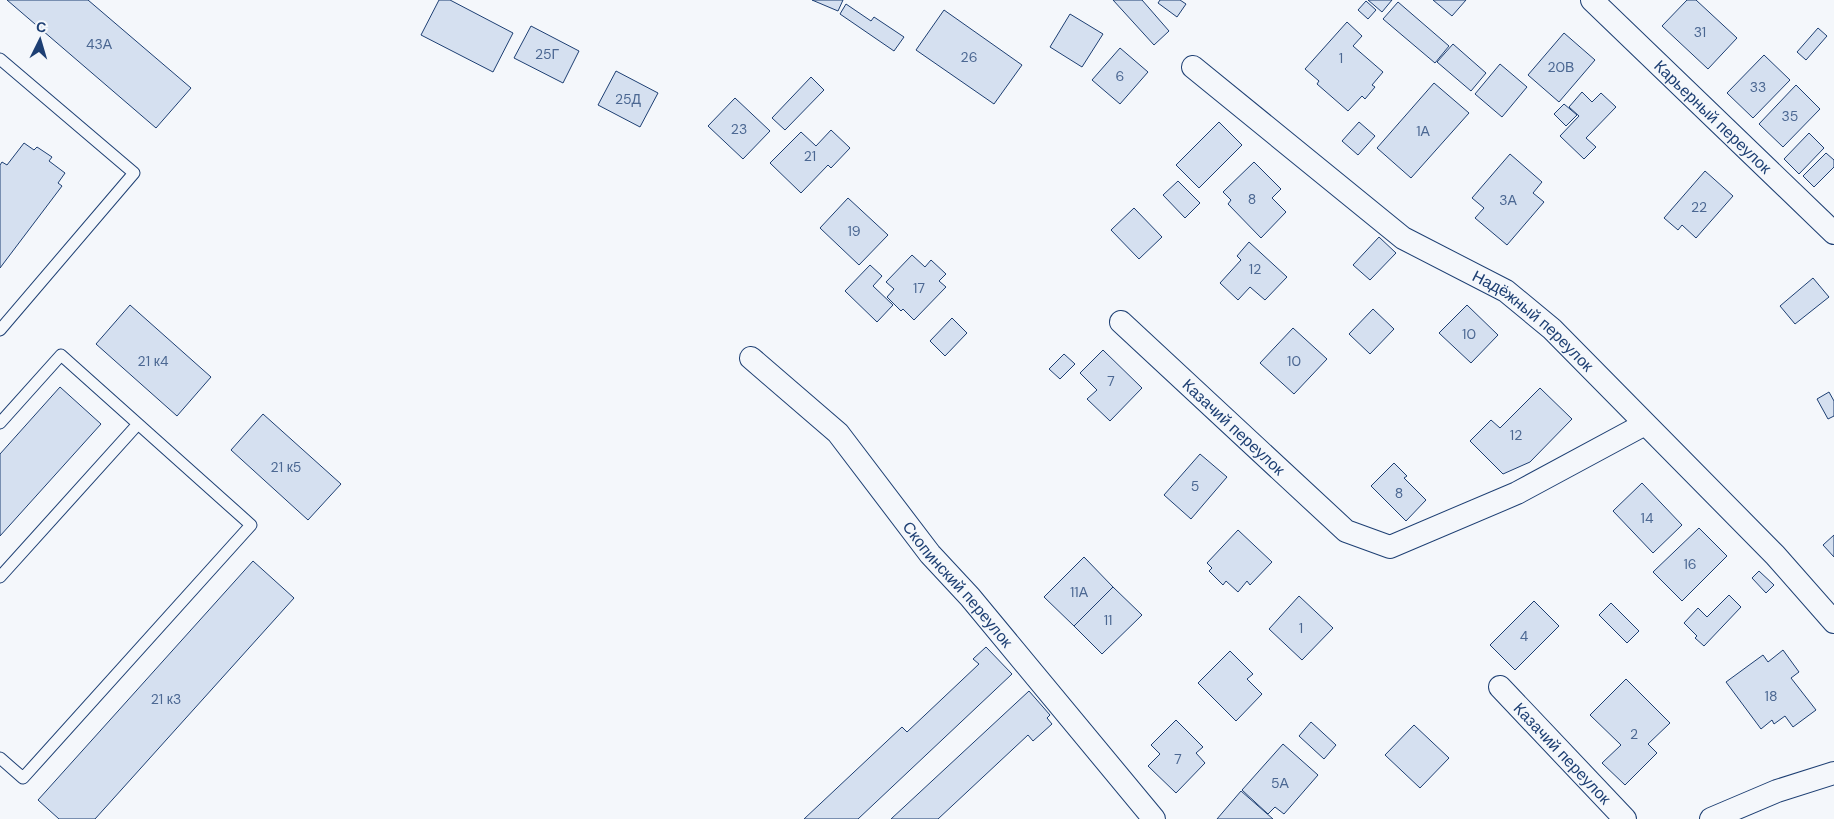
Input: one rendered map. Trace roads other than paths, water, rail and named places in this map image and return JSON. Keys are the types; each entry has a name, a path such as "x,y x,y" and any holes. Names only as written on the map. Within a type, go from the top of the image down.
{"street":[{"name":"Карьерный переулок","path":"1592,0 1834,233"},
{"name":"Надёжный переулок","path":"1193,67 1403,238 1506,292 1552,329 1775,555 1834,622"},
{"name":"Казачий переулок","path":"1122,322 1346,531 1390,547 1517,493 1645,424"},
{"name":"Скопинский переулок","path":"751,358 838,433 930,554 970,597 1154,819"},
{"name":"Казачий переулок","path":"1500,688 1624,819"},
{"path":"1711,819 1777,791 1834,773"}],"lane":[{"path":"0,59 134,173 0,330"},
{"path":"0,423 61,355 251,525 23,778 0,758"},
{"path":"0,577 138,424"}]}
